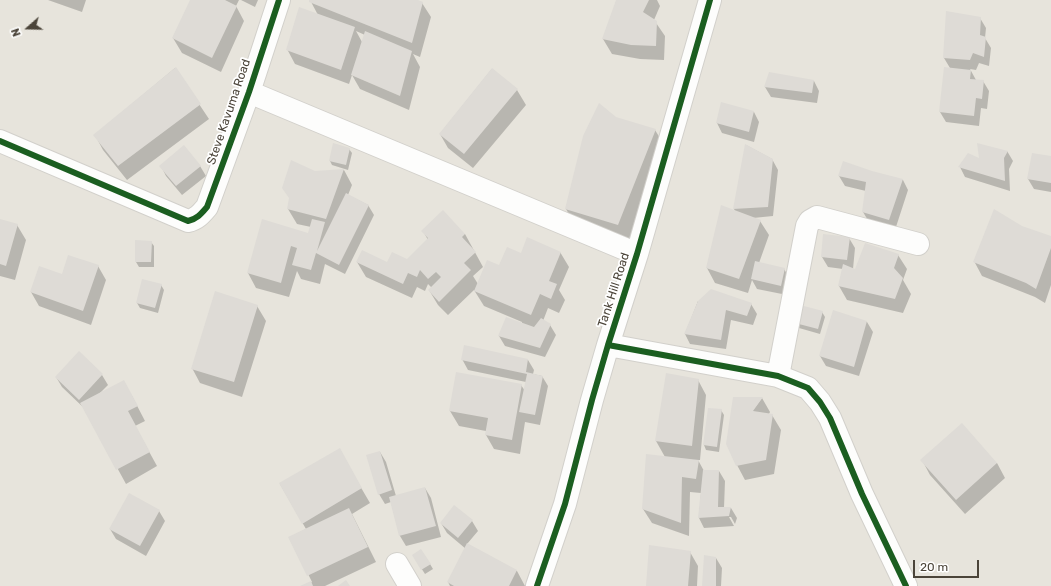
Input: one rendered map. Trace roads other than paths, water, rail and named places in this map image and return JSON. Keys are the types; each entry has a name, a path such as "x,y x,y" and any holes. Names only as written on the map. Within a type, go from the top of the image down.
{"street":[{"name":"Steve Kavuma Road","path":"0,141 188,221 199,217 207,207 249,92 279,0"},
{"name":"Tank Hill Road","path":"537,586 566,504 608,345 637,254 710,0"},
{"path":"249,92 637,254"},
{"path":"778,376 807,226 810,221 817,217 918,244"},
{"path":"608,345 778,376 808,388 820,402 830,418 862,494 906,586"},
{"path":"397,564 410,586"}]}
